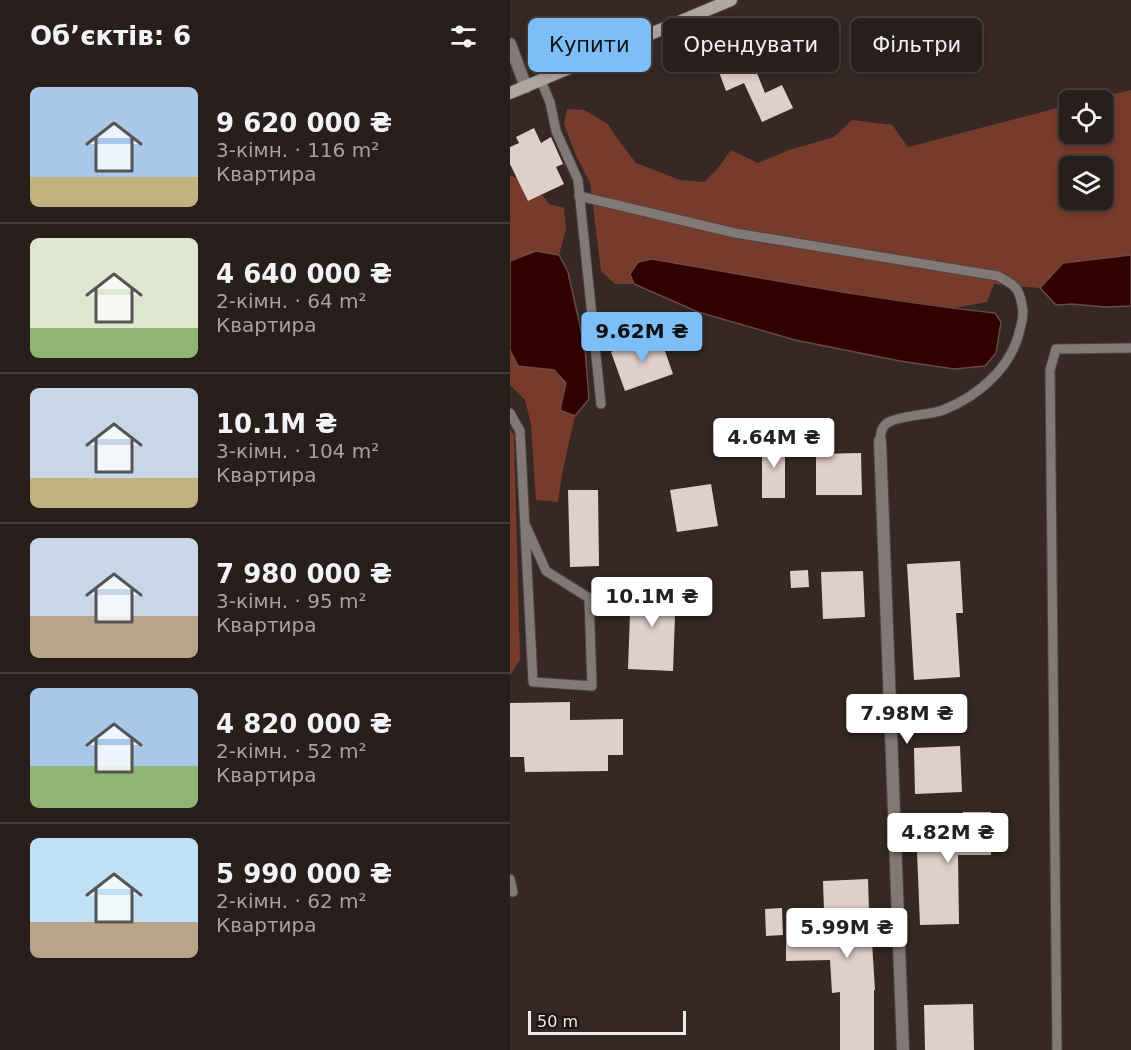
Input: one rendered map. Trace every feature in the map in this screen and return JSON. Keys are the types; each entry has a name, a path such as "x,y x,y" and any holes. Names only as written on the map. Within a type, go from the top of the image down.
{"main road":[{"path":"510,93 731,0"}],"street":[{"path":"510,44 526,87"},
{"path":"880,441 903,1050"}],"lane":[{"path":"541,81 550,102 556,131 578,180 602,405"},
{"path":"579,196 735,233 998,276 1013,284 1021,296 1023,316 1018,338 1008,360 988,383 967,399 942,410 887,423 881,429 880,441"},
{"path":"1057,1050 1050,370 1056,349 1131,348"},
{"path":"510,413 520,431 533,682 592,686 589,598 546,571 525,524"},
{"path":"510,879 513,892"}],"shaded area":[{"path":"1131,90 1131,255 1063,263 1040,288 994,284 987,302 954,308 842,292 651,259 638,262 630,274 634,284 615,284 601,271 590,183 564,124 567,109 584,110 608,124 636,163 680,180 704,182 731,150 758,163 789,150 834,137 852,120 892,125 908,147 1059,108 1059,144 1113,144 1113,94"},
{"path":"510,175 532,187 549,204 564,208 566,229 559,255 536,251 510,261"},
{"path":"536,251 559,255 568,272 585,348 589,399 575,416 560,410 566,383 554,370 518,366 510,350 510,261"},
{"path":"1131,255 1131,306 1056,305 1040,288 1063,263"},
{"path":"651,259 866,296 995,313 1001,322 996,353 985,366 954,369 900,361 795,340 698,312 634,284 630,274 638,262"},
{"path":"510,350 518,366 554,370 566,383 560,410 575,416 558,502 536,500 531,424 525,400 510,385"},
{"path":"510,429 514,436 520,660 510,675"}],"building":[{"path":"719,72 756,72 765,93 782,85 793,108 762,122 744,83 726,91"},
{"path":"534,128 541,143 551,137 563,164 556,167 564,184 528,201 510,164 510,147 519,143 516,137"},
{"path":"659,334 673,374 625,391 611,352"},
{"path":"762,440 785,440 785,498 762,498"},
{"path":"861,453 862,495 816,495 816,454"},
{"path":"711,484 718,526 677,532 670,490"},
{"path":"568,490 598,490 599,566 570,567"},
{"path":"960,561 963,613 956,613 960,677 914,680 907,564"},
{"path":"808,570 809,587 791,588 790,571"},
{"path":"863,571 865,617 823,619 821,572"},
{"path":"631,586 676,588 673,671 628,669"},
{"path":"570,702 570,720 623,719 623,755 608,755 608,771 525,772 524,757 510,757 510,703"},
{"path":"960,746 962,792 915,794 914,748"},
{"path":"963,812 991,812 991,855 958,855 959,924 920,925 916,827 963,825"},
{"path":"868,879 870,942 872,942 875,990 874,1050 840,1050 840,992 832,993 830,960 786,961 786,943 825,942 823,881"},
{"path":"782,908 783,935 766,936 765,909"},
{"path":"973,1004 974,1050 925,1050 924,1005"}]}
